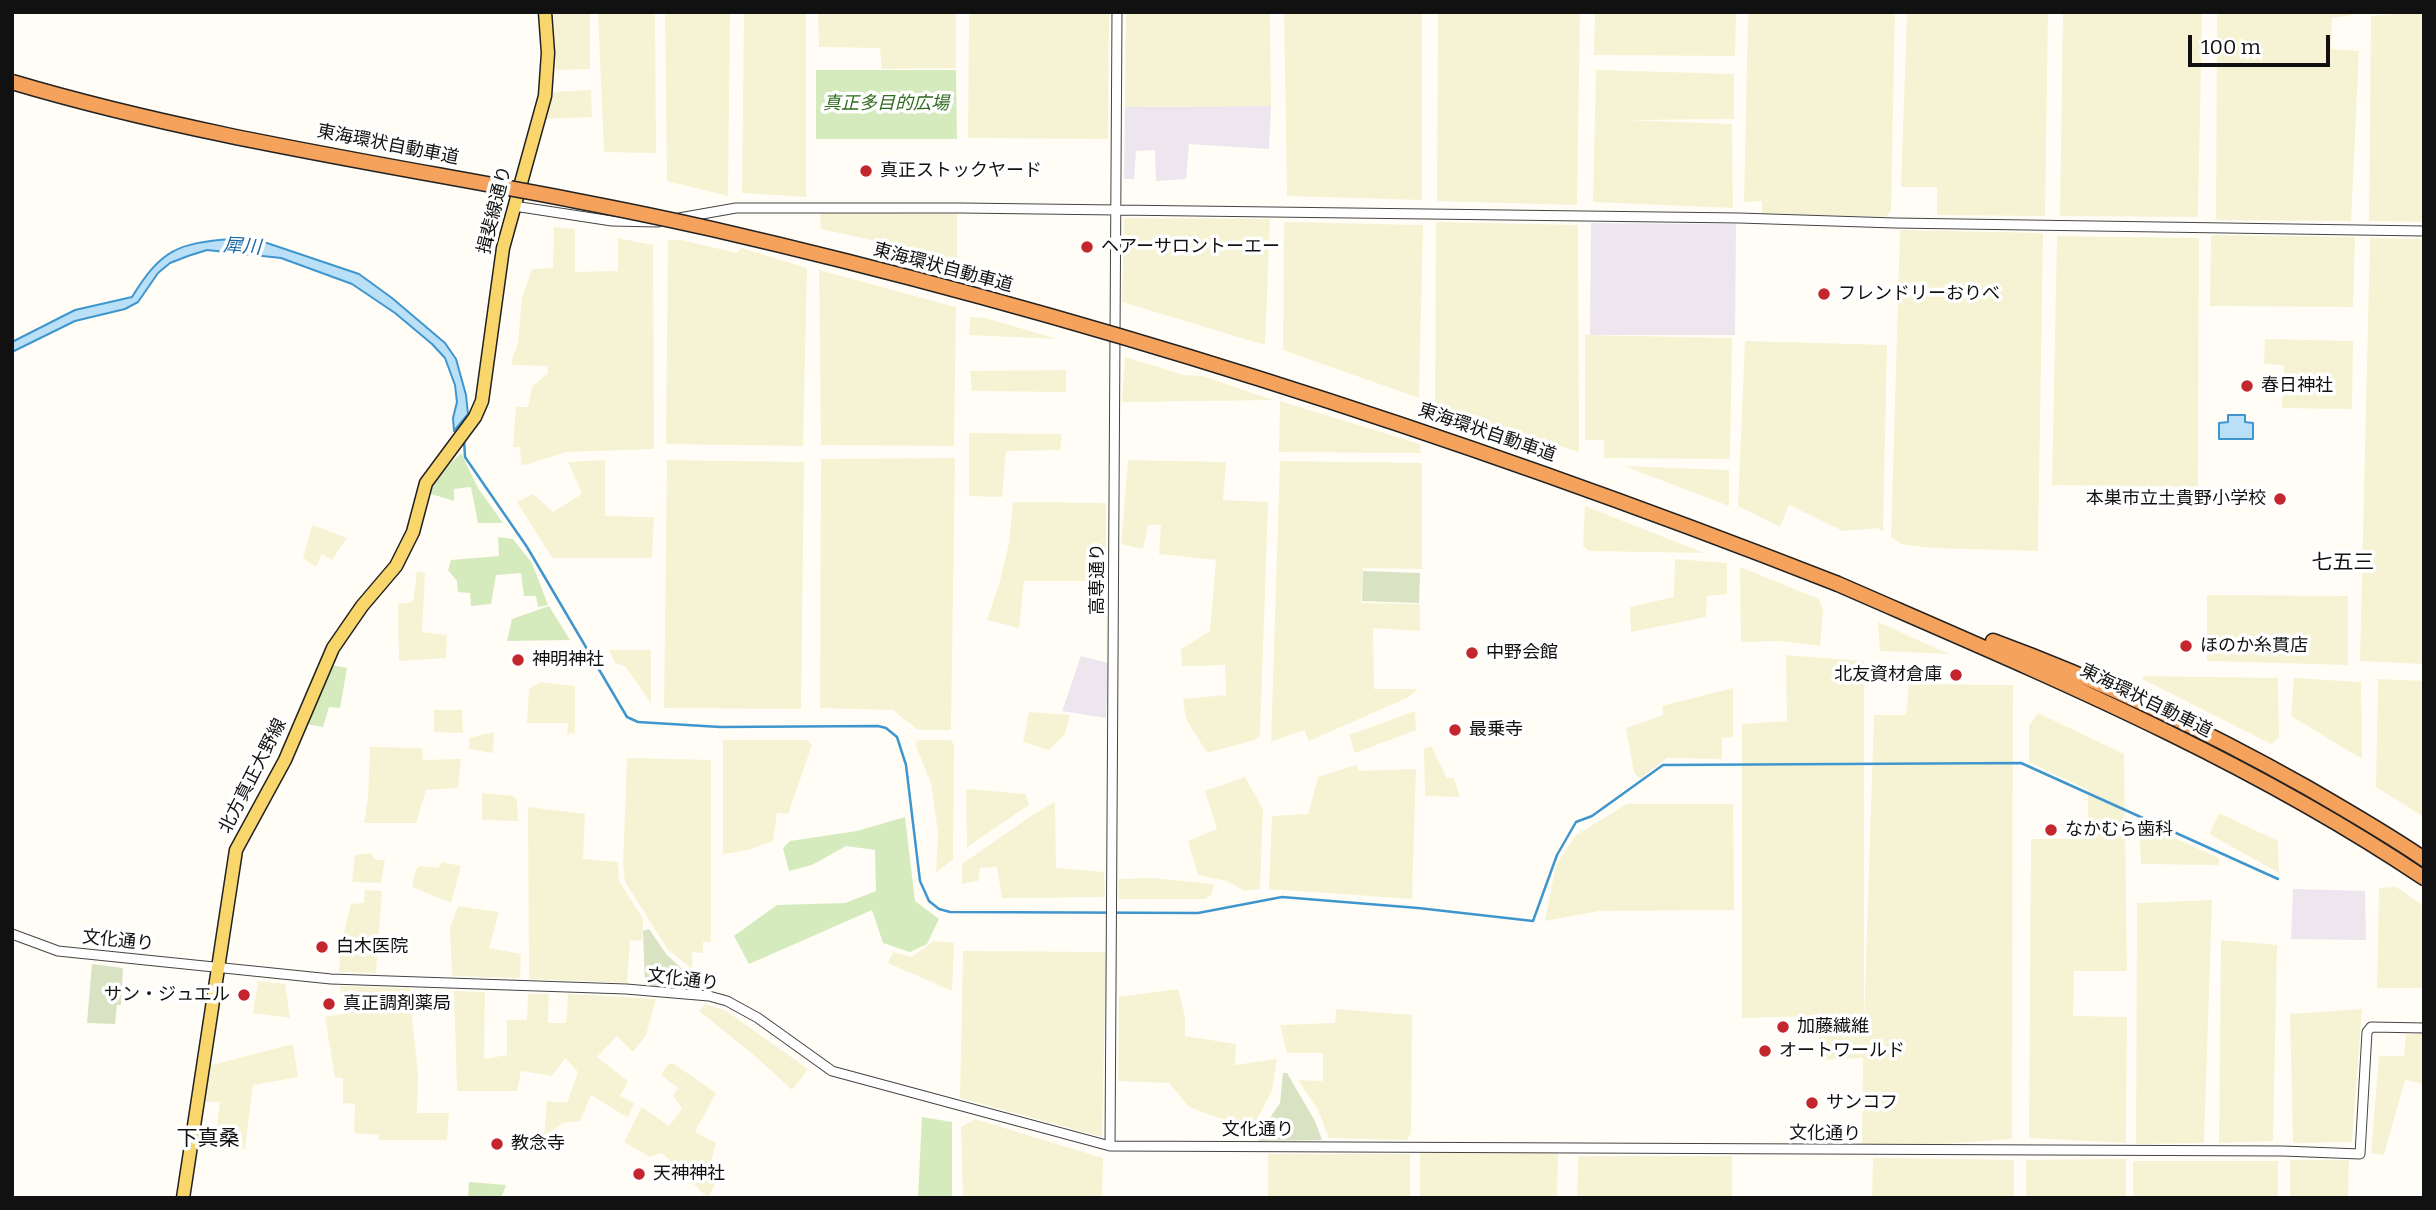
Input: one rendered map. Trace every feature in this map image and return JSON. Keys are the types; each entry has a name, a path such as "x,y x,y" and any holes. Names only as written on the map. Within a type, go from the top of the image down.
{"highway":[{"name":"東海環状自動車道","path":"12,82 188,127 503,186 710,229 905,277 1200,359 1590,489 2072,671 2168,714 2262,762 2424,859"},
{"name":"東海環状自動車道","path":"1838,584 2174,734 2320,813 2424,878"}],"main road":[{"name":"揖斐線通り","path":"475,417 482,401 502,252 545,96 548,53 545,12"},
{"name":"北方真正大野線","path":"183,1198 236,850 285,760 333,648 362,606 396,566 413,532 426,482 475,417"}],"street":[{"name":"高専通り","path":"1110,1146 1117,12"},
{"path":"514,206 628,222 659,222 736,208 1739,218 2424,231"},
{"name":"文化通り","path":"12,934 58,951 331,979 626,989 709,996 727,1001 758,1018 832,1071 1110,1146 2283,1151 2360,1154 2367,1032 2371,1027 2424,1028"}],"shaded area":[{"path":"553,12 590,12 590,69 556,70"},
{"path":"598,12 655,12 656,153 604,152"},
{"path":"665,12 730,12 728,196 667,181"},
{"path":"744,12 806,12 806,197 742,193"},
{"path":"818,12 956,12 956,68 882,69 880,48 819,47"},
{"path":"969,12 1109,12 1108,139 968,138"},
{"path":"1126,12 1270,12 1271,106 1125,107"},
{"path":"1284,12 1422,12 1422,200 1287,196"},
{"path":"1438,12 1580,12 1577,205 1437,201"},
{"path":"1595,12 1736,12 1735,56 1594,55"},
{"path":"1748,12 1895,12 1891,210 1886,217 1762,214 1762,201 1744,202"},
{"path":"1907,12 2048,12 2045,216 1937,215 1937,187 1901,187"},
{"path":"2063,12 2202,12 2198,217 2060,216"},
{"path":"2217,12 2352,12 2352,15 2332,18 2331,49 2359,51 2351,221 2216,220"},
{"path":"2424,12 2424,222 2369,221 2371,16"},
{"path":"1596,70 1734,74 1734,119 1627,120 1732,124 1733,208 1593,202"},
{"path":"591,90 592,117 545,119 553,92"},
{"path":"1271,106 1269,149 1189,144 1186,179 1156,181 1155,150 1136,151 1134,179 1124,179 1125,107"},
{"path":"820,212 957,214 957,259 821,229"},
{"path":"1124,218 1270,219 1265,345 1122,302"},
{"path":"1284,222 1423,225 1419,398 1283,350"},
{"path":"1436,222 1578,225 1579,452 1435,406"},
{"path":"1591,223 1736,224 1735,335 1590,335"},
{"path":"554,227 575,229 575,272 618,271 618,238 653,245 654,449 566,452 525,465 521,464 520,447 513,447 516,407 528,407 532,387 548,373 547,366 513,365 511,361 518,344 522,297 532,269 553,268"},
{"path":"1900,230 2043,233 2038,551 1929,548 1901,544 1891,537"},
{"path":"2211,235 2355,237 2353,307 2210,306"},
{"path":"2057,236 2199,238 2198,487 2052,485"},
{"path":"2370,238 2424,239 2424,664 2360,661"},
{"path":"668,240 681,240 737,253 741,248 807,268 803,446 666,444"},
{"path":"819,270 956,307 954,446 821,445"},
{"path":"970,317 986,318 1057,339 969,335"},
{"path":"1585,335 1732,338 1730,459 1604,458 1604,440 1585,440"},
{"path":"2265,339 2353,341 2352,409 2282,408 2284,365 2264,364"},
{"path":"1745,341 1887,345 1883,532 1878,528 1843,531 1789,505 1780,527 1738,506"},
{"path":"1125,357 1184,375 1203,376 1273,400 1122,402"},
{"path":"1066,370 1066,392 972,391 970,371"},
{"path":"1280,401 1420,444 1421,453 1279,452"},
{"path":"969,433 1062,434 1060,450 1006,451 1002,497 969,496"},
{"path":"955,458 951,730 918,730 893,710 820,708 821,459"},
{"path":"605,460 605,516 654,517 652,558 552,558 517,502 533,494 553,512 582,494 568,462"},
{"path":"667,460 804,462 801,709 664,708"},
{"path":"1128,460 1226,462 1223,500 1268,502 1260,736 1254,740 1207,753 1186,719 1183,699 1226,695 1225,665 1182,666 1181,649 1210,631 1216,560 1159,554 1161,525 1148,525 1143,549 1121,544"},
{"path":"1280,461 1422,463 1422,569 1363,568 1361,603 1420,604 1420,631 1373,628 1374,689 1418,689 1407,698 1309,741 1304,730 1271,742"},
{"path":"1624,466 1729,470 1729,506"},
{"path":"1013,502 1106,503 1106,581 1024,581 1019,628 987,620 1009,543"},
{"path":"1585,506 1704,553 1589,551 1583,546"},
{"path":"312,525 347,538 332,560 322,554 316,567 303,558"},
{"path":"1675,559 1727,563 1727,594 1707,596 1706,617 1631,632 1630,607 1674,597"},
{"path":"1740,567 1819,599 1823,610 1820,646 1782,641 1741,642"},
{"path":"417,571 425,573 422,632 447,635 446,658 399,661 398,604 413,602"},
{"path":"2207,595 2348,596 2348,665 2207,661"},
{"path":"1878,622 1949,654 1880,651"},
{"path":"609,650 651,650 651,703 625,666 615,663"},
{"path":"1786,655 1864,661 1864,1022 1874,715 1906,715 1909,684 2013,685 2012,1139 1862,1150 1863,1058 1818,1060 1819,1016 1742,1018 1742,724 1787,721"},
{"path":"1081,656 1108,663 1106,718 1062,711"},
{"path":"2145,676 2278,678 2279,738 2271,744 2142,679"},
{"path":"2294,678 2361,682 2362,759 2291,716"},
{"path":"2378,679 2424,681 2424,817 2376,787"},
{"path":"540,682 575,686 575,733 567,734 568,723 527,723 529,689"},
{"path":"1733,688 1733,737 1722,738 1722,759 1667,758 1640,779 1634,773 1626,728 1663,715 1662,706"},
{"path":"434,710 462,710 463,733 434,732"},
{"path":"1415,711 1416,730 1355,753 1349,735"},
{"path":"1029,712 1070,715 1065,734 1049,750 1023,742"},
{"path":"2038,713 2124,754 2127,971 2074,971 2073,1016 2127,1017 2126,1143 2029,1138 2031,839 2088,839 2088,790 2029,762 2029,726"},
{"path":"494,732 493,753 469,749 469,738"},
{"path":"723,740 808,740 812,745 788,814 777,813 773,841 749,850 723,854"},
{"path":"918,740 950,740 954,744 953,859 936,873 938,832 931,783 915,744"},
{"path":"1431,746 1447,778 1454,778 1460,797 1425,796 1424,749"},
{"path":"370,747 422,748 423,760 461,759 458,788 426,790 416,823 364,823"},
{"path":"627,758 711,760 711,942 703,942 703,953 692,952 692,969 668,950 625,882 623,866"},
{"path":"1356,765 1359,771 1416,769 1412,899 1269,889 1272,816 1308,814 1318,777"},
{"path":"1245,777 1263,809 1260,889 1244,891 1227,881 1198,875 1188,841 1217,829 1205,791"},
{"path":"966,789 1026,794 1029,805 967,847"},
{"path":"482,793 513,796 517,800 518,821 482,820"},
{"path":"1055,802 1056,868 1104,872 1105,897 1002,898 997,867 980,868 978,881 962,884 962,864"},
{"path":"1627,804 1733,804 1734,910 1599,911 1545,921 1556,865 1576,835"},
{"path":"528,807 585,814 583,859 618,862 619,881 643,919 642,941 630,940 627,983 529,979"},
{"path":"2219,813 2278,841 2279,873 2209,834"},
{"path":"2139,822 2219,858 2219,865 2141,864"},
{"path":"370,853 376,860 385,860 381,883 352,882 355,855"},
{"path":"442,862 461,866 451,903 412,887 416,869 420,866 438,868"},
{"path":"1151,878 1214,884 1212,894 1205,899 1119,899 1118,879"},
{"path":"2396,887 2424,906 2424,1017 2422,988 2377,988 2379,888"},
{"path":"2293,889 2365,891 2366,940 2291,939"},
{"path":"365,890 382,891 376,973 339,972 341,944 351,904 364,903"},
{"path":"2212,900 2204,1143 2136,1144 2137,903"},
{"path":"458,906 499,912 489,948 521,954 520,978 452,976 450,927"},
{"path":"2221,940 2277,945 2273,1141 2219,1143"},
{"path":"934,941 954,943 952,991 888,963 893,952 911,957"},
{"path":"963,951 1106,952 1102,1137 960,1098"},
{"path":"258,981 285,984 290,1018 253,1013"},
{"path":"340,986 409,988 418,1074 417,1113 449,1113 447,1140 379,1140 379,1135 354,1133 355,1104 343,1103 343,1078 335,1078 325,1017 343,1014"},
{"path":"1178,989 1185,1016 1185,1036 1236,1044 1235,1065 1277,1059 1272,1091 1251,1130 1189,1107 1169,1083 1118,1081 1119,997"},
{"path":"454,991 485,992 484,1059 507,1055 507,1020 527,1020 528,994 549,994 548,1023 566,1023 568,994 656,999 646,1035 633,1052 617,1036 597,1057 628,1081 620,1096 634,1103 628,1118 591,1095 580,1121 563,1123 544,1136 547,1101 567,1103 578,1072 565,1058 552,1076 521,1071 517,1091 457,1091"},
{"path":"705,1004 725,1010 808,1069 792,1090 699,1011"},
{"path":"1336,1009 1412,1015 1411,1133 1407,1140 1329,1138 1318,1110 1298,1080 1323,1081 1323,1053 1287,1053 1280,1025 1335,1023"},
{"path":"2362,1009 2352,1142 2293,1143 2290,1014"},
{"path":"2406,1034 2424,1034 2424,1084 2405,1080 2384,1155 2371,1153 2379,1056 2404,1056"},
{"path":"293,1044 298,1077 253,1085 245,1149 214,1146 220,1102 203,1102 208,1066"},
{"path":"668,1064 674,1064 716,1093 695,1132 716,1143 710,1165 721,1173 708,1198 662,1153 650,1157 624,1142 642,1107 669,1126 682,1109 673,1096 678,1088 661,1075"},
{"path":"975,1119 1103,1158 1102,1198 963,1198 961,1127"},
{"path":"1420,1153 1558,1153 1557,1198 1420,1198"},
{"path":"1268,1154 1410,1154 1410,1198 1268,1198"},
{"path":"1578,1156 1732,1156 1732,1198 1577,1198"},
{"path":"1873,1158 2014,1160 2014,1198 1872,1198"},
{"path":"2126,1159 2126,1198 2026,1198 2026,1160"},
{"path":"2290,1160 2349,1160 2348,1198 2290,1198"},
{"path":"2133,1161 2278,1161 2278,1198 2133,1198"}],"green space":[{"name":"真正多目的広場","path":"816,70 956,70 957,139 816,139"},
{"path":"461,453 478,488 503,523 478,523 471,487 454,489 454,501 428,493 438,476"},
{"path":"498,537 513,539 532,563 548,605 538,607 536,596 524,596 521,573 496,575 491,604 471,606 470,593 458,592 457,581 448,570 451,560 499,556"},
{"path":"1363,571 1420,573 1419,603 1362,601"},
{"path":"549,606 570,640 507,641 512,619"},
{"path":"331,665 347,668 340,708 329,707 323,727 306,724"},
{"path":"905,817 915,901 939,919 927,944 910,952 883,943 872,910 749,964 734,936 777,905 845,903 876,891 875,850 846,846 812,865 789,871 783,848 790,841 857,831"},
{"path":"649,929 667,955 691,977 696,987 645,985 643,931"},
{"path":"92,964 123,968 121,1005 117,1005 115,1024 87,1023"},
{"path":"1283,1073 1287,1073 1315,1121 1322,1140 1258,1141 1259,1134 1280,1103"},
{"path":"922,1117 952,1122 952,1198 918,1198"},
{"path":"469,1182 506,1185 501,1198 468,1198"}],"water":[{"name":"犀川","path":"232,239 267,243 359,274 392,298 445,343 456,359 468,414 454,431 453,418 457,402 455,385 445,358 395,313 352,284 281,258 207,250 188,256 170,263 158,273 138,302 125,309 75,321 12,352 12,342 75,310 132,297 152,269 172,252 197,243"},
{"path":"2228,415 2245,415 2245,422 2253,423 2253,439 2219,439 2219,423 2228,422"}],"waterway":[{"path":"464,439 465,457 527,547 627,717 638,722 720,727 878,726 886,728 897,737 906,765 920,881 929,901 939,909 950,912 1198,913 1282,897 1533,921 1557,855 1576,822 1592,816 1663,765 2021,763 2278,879"}],"place":[{"name":"真正ストックヤード","path":"866,171"},
{"name":"ヘアーサロントーエー","path":"1087,247"},
{"name":"フレンドリーおりべ","path":"1824,294"},
{"name":"春日神社","path":"2247,386"},
{"name":"本巣市立土貴野小学校","path":"2280,499"},
{"name":"ほのか糸貫店","path":"2186,646"},
{"name":"中野会館","path":"1472,653"},
{"name":"神明神社","path":"518,660"},
{"name":"北友資材倉庫","path":"1956,675"},
{"name":"最乗寺","path":"1455,730"},
{"name":"なかむら歯科","path":"2051,830"},
{"name":"白木医院","path":"322,947"},
{"name":"サン・ジュエル","path":"244,995"},
{"name":"真正調剤薬局","path":"329,1004"},
{"name":"加藤繊維","path":"1783,1027"},
{"name":"オートワールド","path":"1765,1051"},
{"name":"サンコフ","path":"1812,1103"},
{"name":"教念寺","path":"497,1144"},
{"name":"天神神社","path":"639,1174"}],"district":[{"name":"七五三","path":"2343,563"},
{"name":"下真桑","path":"208,1139"}]}
